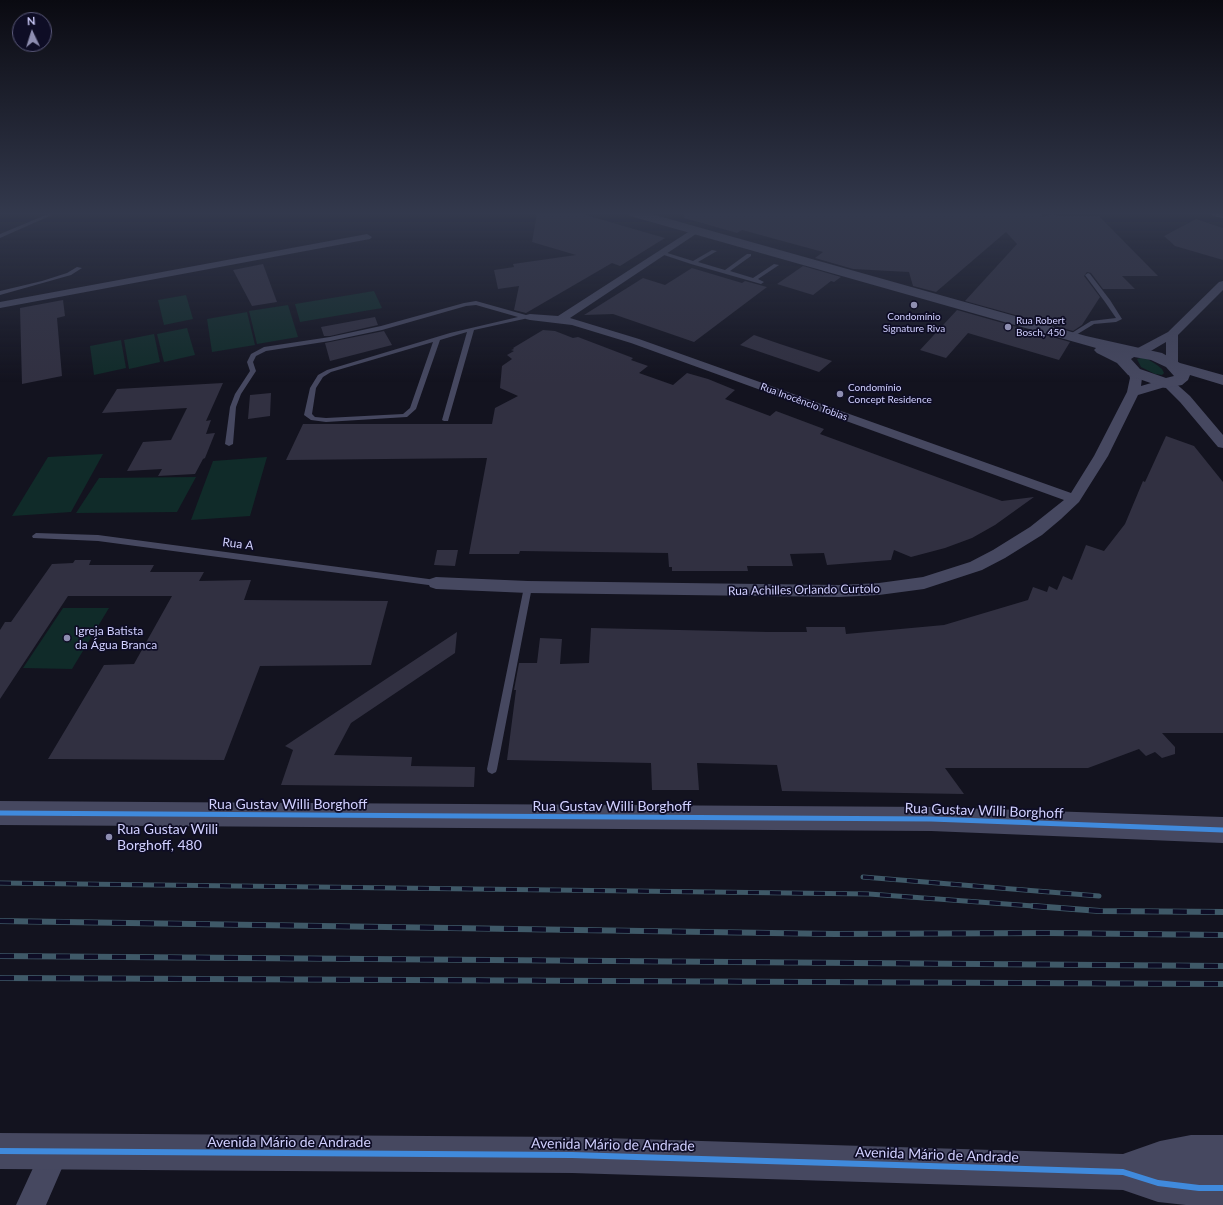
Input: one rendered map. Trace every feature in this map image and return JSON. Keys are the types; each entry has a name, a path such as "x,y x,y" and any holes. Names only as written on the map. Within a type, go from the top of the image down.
{"street":[{"path":"0,305 193,269"},
{"path":"561,319 636,269"},
{"path":"834,269 1133,355 1156,356 1173,375 1185,398 1223,444"},
{"path":"1133,355 1172,334 1223,284"},
{"name":"Rua Inocêncio Tobias","path":"528,317 561,319 635,341 1074,499"},
{"path":"1172,334 1173,375"},
{"path":"1133,355 1134,372 1223,380"},
{"name":"Rua Achilles Orlando Curtolo","path":"436,583 528,587 839,592 879,590 924,583 976,566 998,554 1036,531 1056,516 1074,499 1101,456 1133,392 1136,378 1134,372"},
{"path":"1133,392 1173,375"},
{"name":"Rua Gustav Willi Borghoff","path":"0,812 930,819 1223,830"},
{"name":"Avenida Mário de Andrade","path":"0,1151 572,1154 1123,1172 1158,1183 1199,1188 1223,1188"},
{"path":"31,1205 55,1152"},
{"name":"Avenida Mário de Andrade","path":"1123,1172 1160,1159 1191,1153 1223,1153"}],"lane":[{"path":"0,293 44,282 69,274 77,269"},
{"path":"715,269 761,282"},
{"path":"725,272 729,269"},
{"path":"754,280 770,269"},
{"path":"1076,338 1093,322 1116,320 1119,318 1088,275"},
{"path":"229,444 233,407 238,394 253,371 250,362 253,355 264,349 330,339 382,328 466,304 484,305 528,317"},
{"path":"437,340 413,409 405,416 313,420 308,415 313,388 320,376 329,371 470,330 528,317"},
{"path":"446,420 470,330"},
{"name":"Rua A","path":"36,536 98,538 279,560 436,583"},
{"path":"492,768 528,587"}],"green space":[{"path":"374,291 382,308 300,322 295,304"},
{"path":"186,295 193,319 164,325 158,300"},
{"path":"288,305 298,337 257,344 249,311"},
{"path":"247,312 255,345 212,352 207,319"},
{"path":"187,328 195,355 164,362 157,334"},
{"path":"154,334 160,362 129,369 124,340"},
{"path":"121,340 126,368 94,375 90,346"},
{"path":"1146,358 1162,369 1164,373 1162,375 1155,374 1141,367 1137,359"},
{"path":"103,454 71,512 12,516 48,457"},
{"path":"267,457 250,516 191,520 213,461"},
{"path":"196,477 177,512 76,513 99,478"},
{"name":"Igreja Batista da Água Branca","path":"63,608 109,608 72,669 23,668"}],"building":[{"path":"265,269 277,302 252,306 233,270"},
{"path":"601,269 526,313 514,310 519,286 498,289 494,270"},
{"path":"690,269 696,269 742,283 745,281 767,287 694,342 613,314 584,315 643,278 665,285"},
{"path":"798,269 814,269 841,277 834,282 831,281 813,295 777,284"},
{"path":"857,269 963,269 936,292 913,286 909,272"},
{"path":"994,269 1151,269 1158,276 1122,276 1135,289 1103,289 1091,273 1087,272 1084,276 1100,297 1082,325 1073,331 965,301"},
{"path":"63,300 65,316 57,318 62,376 22,384 20,308"},
{"path":"957,310 1070,342 1059,360 968,333 946,358 920,350"},
{"path":"375,317 378,325 330,336 324,336 321,327"},
{"path":"543,330 555,331 573,338 578,337 633,358 631,360 648,366 639,373 673,385 687,373 708,379 735,390 725,399 770,416 776,411 824,429 820,434 1002,501 1034,497 995,525 972,538 945,548 911,557 894,550 891,560 827,565 824,553 790,554 793,566 747,566 748,571 672,571 672,567 669,567 668,553 520,551 519,554 469,554 487,458 286,460 303,424 492,424 495,408 518,396 500,388 502,366 512,359 507,355 514,351 511,350 514,349 513,348"},
{"path":"384,331 392,345 330,361 325,343"},
{"path":"754,335 832,361 819,372 740,345"},
{"path":"223,383 206,421 211,420 206,434 215,433 205,458 195,474 158,476 162,469 127,471 143,442 171,440 187,408 102,413 117,389"},
{"path":"271,393 270,416 248,419 250,395"},
{"path":"1166,436 1194,446 1223,482 1223,733 1162,733 1175,747 1175,754 1162,758 1155,752 1146,756 1139,749 1088,768 945,768 964,794 782,791 777,765 697,763 699,790 652,790 651,763 507,760 516,690 514,690 519,663 537,663 540,638 562,639 560,664 589,663 591,628 807,632 806,627 845,627 846,634 944,625 1028,600 1033,587 1047,592 1049,586 1057,590 1063,576 1072,580 1086,545 1104,551 1125,524 1143,481 1145,482"},
{"path":"437,550 458,550 455,566 434,565"},
{"name":"Igreja Batista da Água Branca","path":"75,560 91,560 89,565 154,565 150,572 204,572 199,581 251,580 244,600 388,601 371,665 260,666 224,760 48,759 104,665 134,664 172,596 68,596 0,699 0,630 5,622 11,622 52,564 73,563"},
{"path":"457,632 455,653 351,723 334,755 412,757 411,766 475,767 474,787 281,785 293,750 285,746"}],"railway":[{"path":"863,877 1099,896"},
{"path":"0,883 869,894 1047,907"},
{"path":"1033,906 1100,911 1223,912"},
{"path":"0,921 835,934 1048,933 1223,935"},
{"path":"0,956 1223,966"},
{"path":"0,978 1223,984"}],"cycle path":[{"path":"0,813 931,819 1223,830"},
{"path":"0,1151 572,1155 1123,1172 1158,1183 1199,1188 1223,1188"}],"place":[{"name":"Condomínio Signature Riva","path":"914,305"},
{"name":"Rua Robert Bosch, 450","path":"1008,327"},
{"name":"Condomínio Concept Residence","path":"840,394"},
{"name":"Igreja Batista da Água Branca","path":"67,638"},
{"name":"Rua Gustav Willi Borghoff, 480","path":"109,837"}]}
